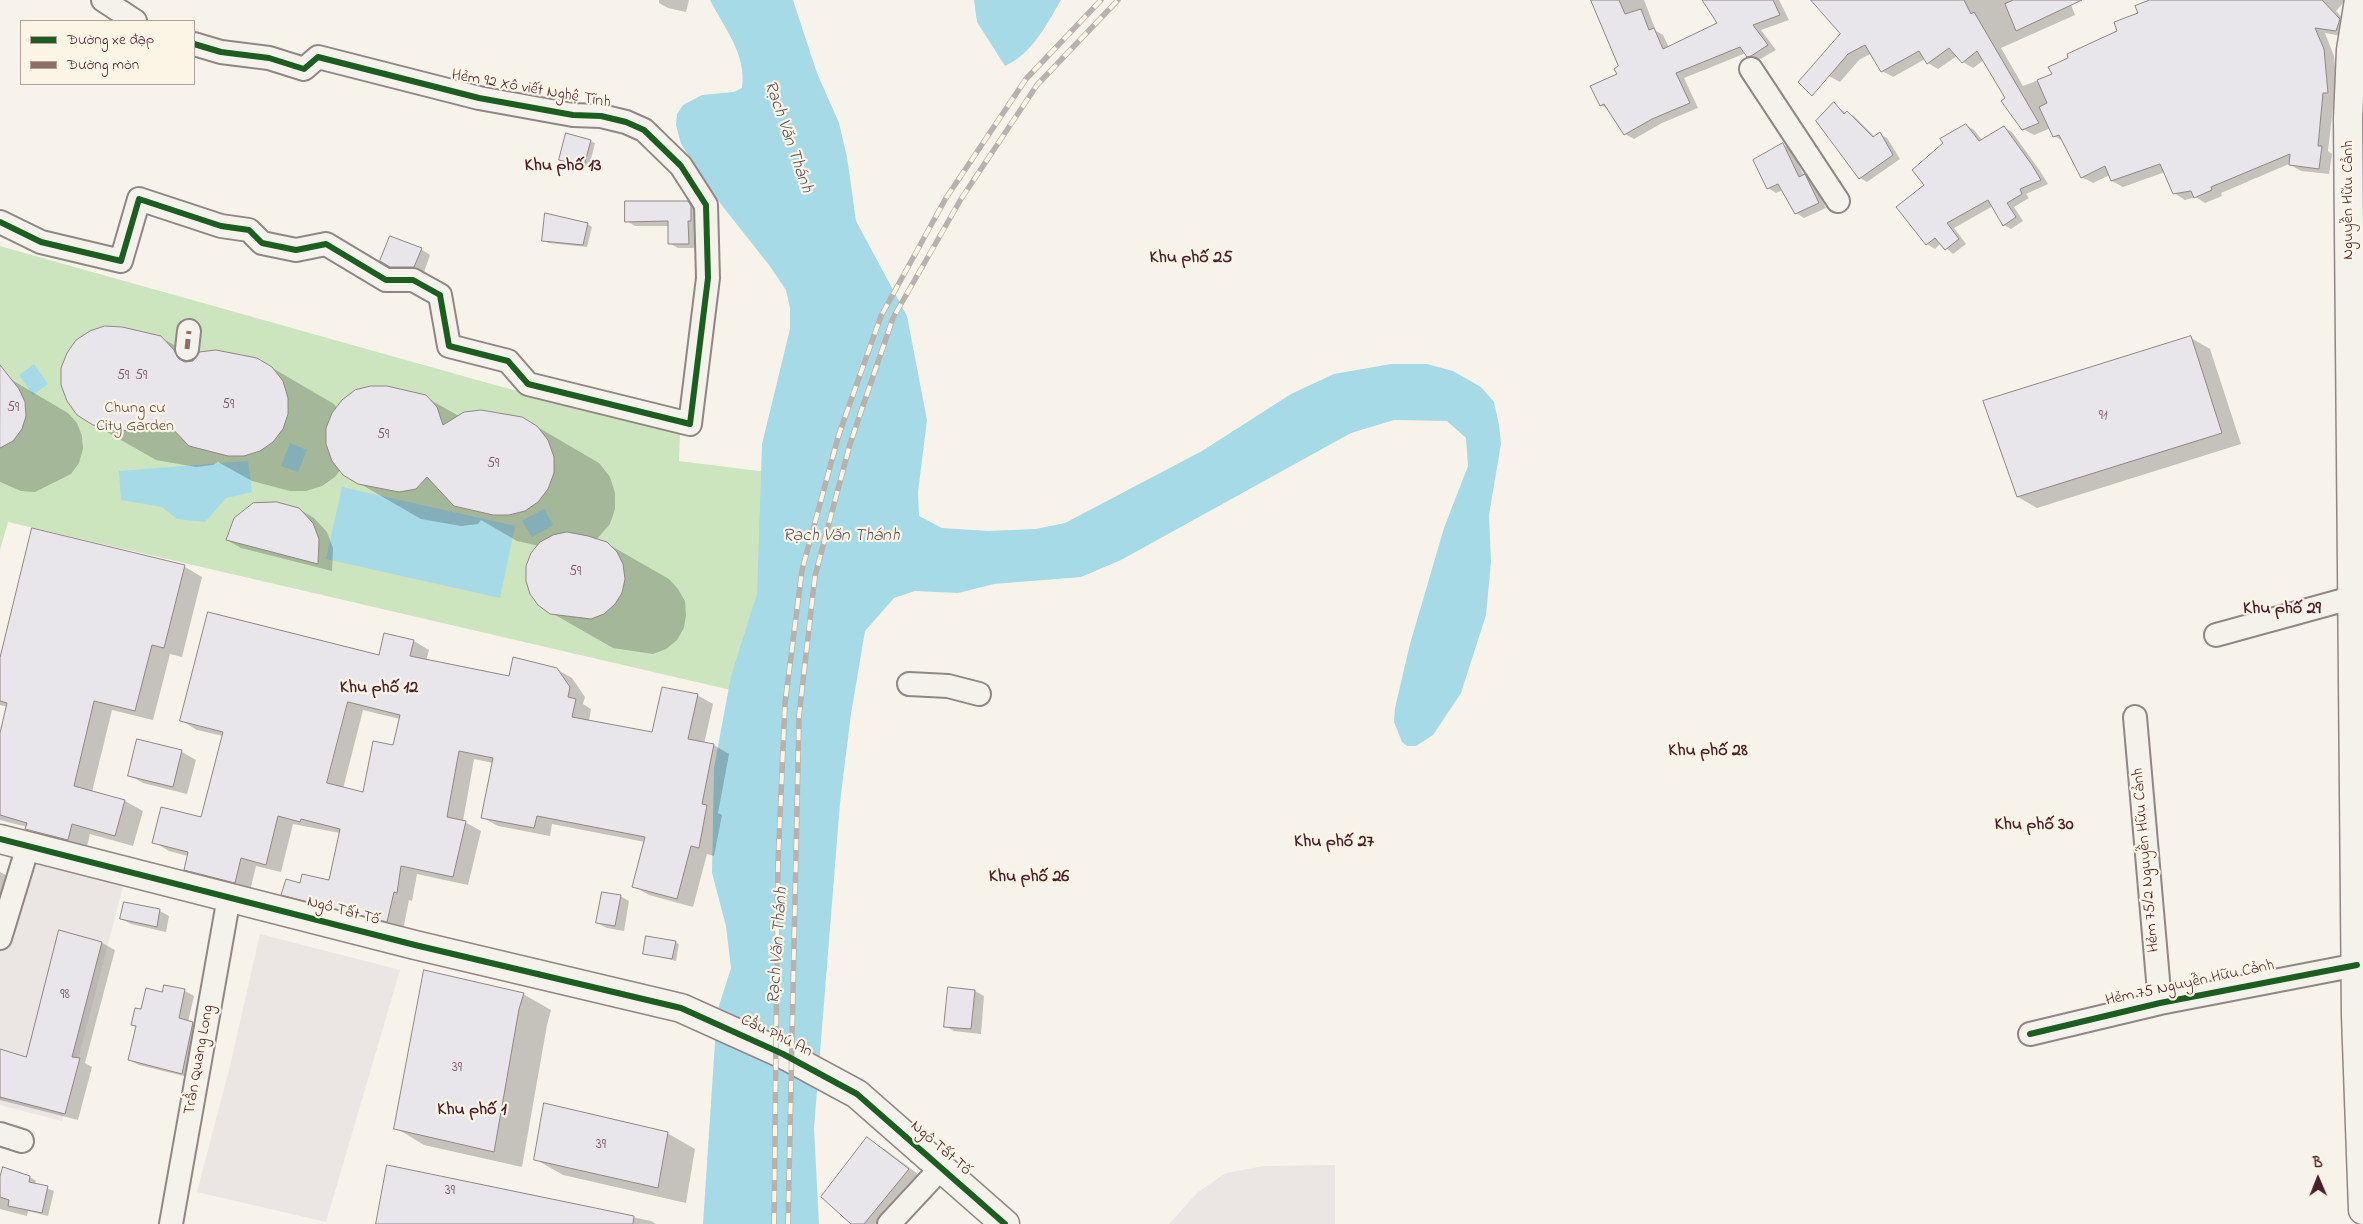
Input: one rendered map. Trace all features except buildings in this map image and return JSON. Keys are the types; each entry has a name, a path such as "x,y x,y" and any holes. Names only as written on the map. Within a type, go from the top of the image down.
{"main road":[{"name":"Nguyễn Hữu Cảnh","path":"2358,0 2351,50 2348,99 2357,598 2356,1016 2363,1210"},
{"name":"Ngô Tất Tố","path":"0,839 415,945 681,1008"},
{"name":"Cầu Phú An","path":"681,1008 782,1054 857,1094"},
{"name":"Ngô Tất Tố","path":"857,1094 1005,1224"}],"street":[{"path":"103,0 133,20"},
{"name":"Hẻm 92 Xô viết Nghệ Tĩnh","path":"0,222 41,242 121,261 140,199 221,226 250,230 262,243 296,250 326,244 386,280 413,280 440,294 449,346 508,361 528,384 690,424 708,278 706,205 681,166 644,130 626,122 601,116 573,115 479,98 318,57 304,69 269,58 221,52 195,44"},
{"path":"1751,69 1838,202"},
{"path":"2216,635 2357,598"},
{"path":"910,684 948,686 979,694"},
{"name":"Hẻm 75/2 Nguyễn Hữu Cảnh","path":"2135,717 2160,1002"},
{"path":"0,938 28,846"},
{"name":"Trần Quang Long","path":"171,1224 229,897"},
{"name":"Hẻm 75 Nguyễn Hữu Cảnh","path":"2030,1034 2160,1002 2356,965"},
{"path":"0,1134 22,1141"},
{"path":"889,1224 941,1168"}],"shaded area":[{"path":"31,851 126,875 62,1121 0,1105 0,949"},
{"path":"260,934 400,970 326,1222 197,1192 230,1066"},
{"path":"1335,1165 1335,1224 1169,1224 1198,1192 1226,1173 1264,1166"}],"green space":[{"name":"Chung cư City Garden","path":"0,246 495,385 680,434 679,461 791,475 735,691 8,522 0,550"}],"water":[{"name":"Rạch Văn Thánh","path":"710,0 793,0 817,73 839,123 847,157 856,221 907,316 927,420 918,492 919,516 942,528 988,531 1036,529 1065,523 1202,451 1291,394 1334,374 1391,364 1427,364 1453,371 1481,387 1494,402 1501,444 1489,515 1491,562 1486,615 1461,693 1433,735 1416,746 1407,746 1402,742 1394,722 1395,708 1410,644 1444,528 1468,466 1466,438 1447,421 1394,420 1351,433 1121,560 1081,577 994,584 958,593 915,591 894,598 865,631 851,714 840,803 814,1128 819,1224 703,1224 717,1012 731,968 726,926 712,873 714,768 731,676 757,594 762,444 790,329 790,308 786,290 769,265 720,203 681,144 676,125 677,114 683,105 702,95 734,92 742,88 743,76 738,53"},
{"path":"974,0 1061,0 1038,38 1015,61 1005,66 977,22"},
{"path":"34,364 48,384 33,395 19,375"},
{"path":"290,443 307,450 298,472 281,466"},
{"path":"248,461 252,492 226,498 205,522 177,519 162,507 121,500 119,471"},
{"path":"342,487 515,526 500,598 326,559"},
{"path":"544,509 553,525 532,537 522,521"}],"railway":[{"path":"774,1224 778,863 785,703 802,570 839,434 881,316 946,198 1026,79 1101,0"},
{"path":"788,1224 799,716 815,576 850,444 893,318 961,199 1037,85 1118,0"}],"marked path":[{"path":"187,349 189,331"}],"cycle path":[{"path":"0,222 41,242 121,261 139,199 221,226 249,230 262,243 296,250 326,244 386,280 413,280 440,295 449,346 508,361 528,384 690,424 708,278 706,205 681,166 644,130 626,122 601,116 573,115 479,98 318,57 304,69 269,58 221,52 195,44"},
{"path":"0,839 415,945 681,1008 783,1054 857,1094 1005,1224"},
{"path":"2030,1034 2160,1003 2357,965"}],"district":[{"name":"Khu phố 13","path":"563,167"},
{"name":"Khu phố 25","path":"1191,259"},
{"name":"Khu phố 29","path":"2282,610"},
{"name":"Khu phố 12","path":"379,689"},
{"name":"Khu phố 28","path":"1708,752"},
{"name":"Khu phố 30","path":"2034,826"},
{"name":"Khu phố 27","path":"1334,843"},
{"name":"Khu phố 26","path":"1029,878"},
{"name":"Khu phố 1","path":"472,1111"}]}
